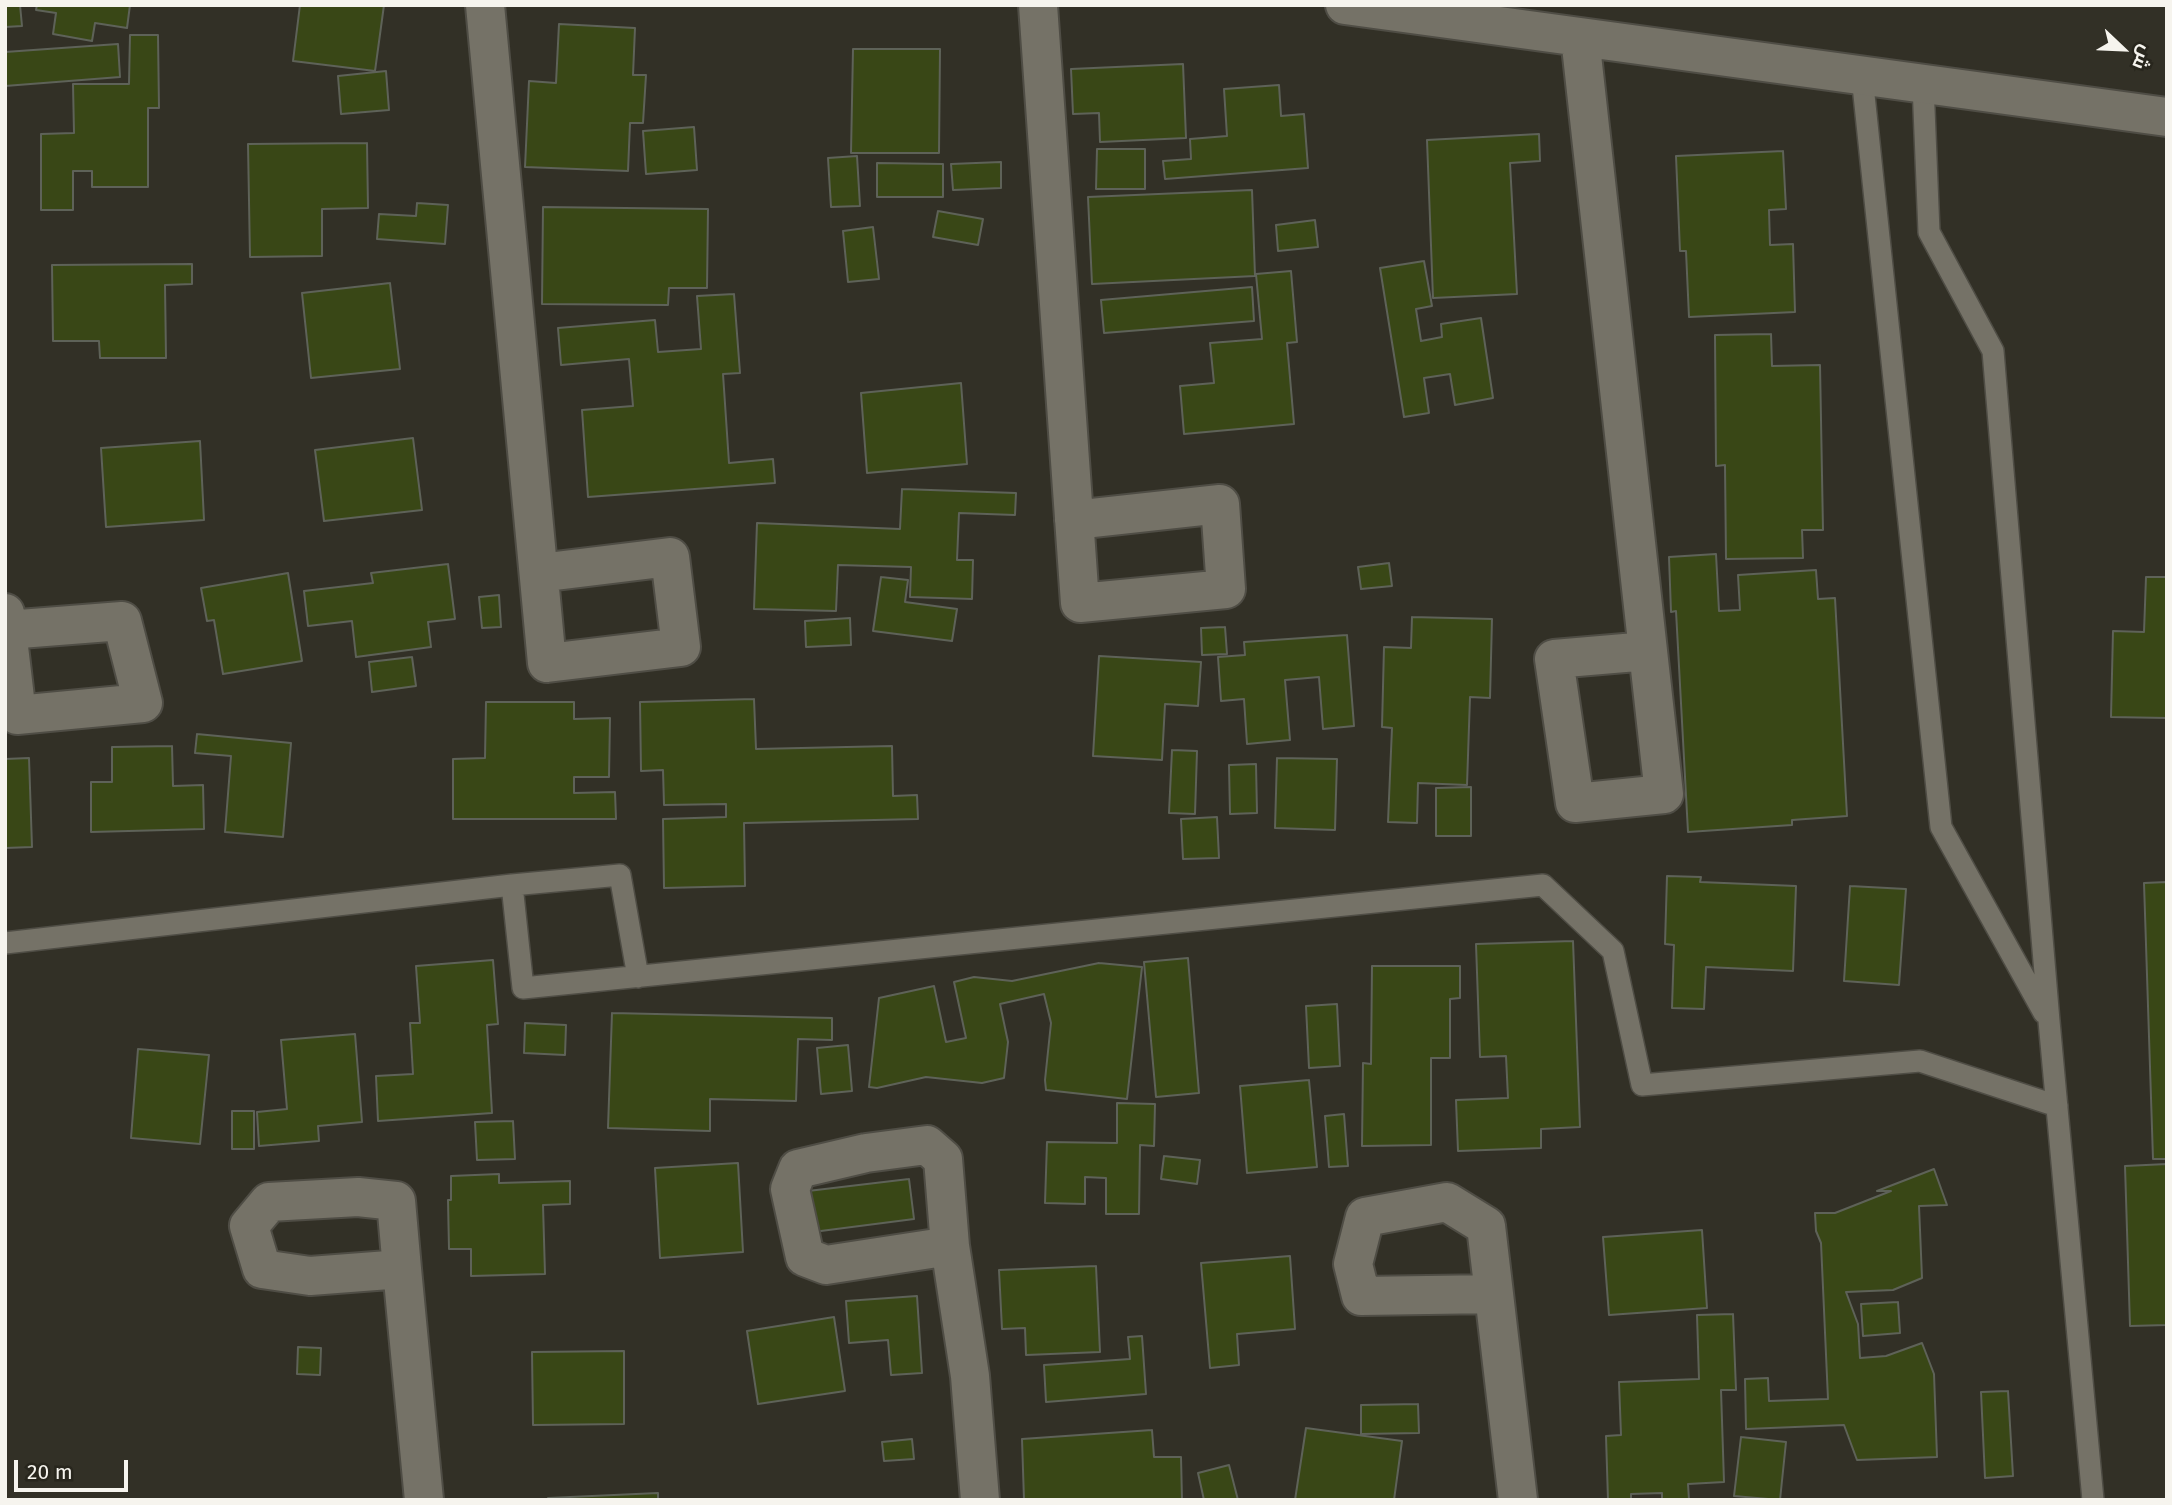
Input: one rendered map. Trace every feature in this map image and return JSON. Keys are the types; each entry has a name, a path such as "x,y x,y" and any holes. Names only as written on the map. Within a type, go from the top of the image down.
{"street":[{"path":"485,5 539,573"},
{"path":"1038,5 1074,520"},
{"path":"1345,5 2167,117"},
{"path":"1580,37 1648,651"},
{"path":"950,1246 970,1376 980,1500"},
{"path":"402,1269 424,1500"},
{"path":"1494,1294 1518,1500"}],"lane":[{"path":"1862,76 1941,827 2049,1021"},
{"path":"1923,84 1929,232 1993,351 2049,1021 2093,1500"},
{"path":"5,943 620,875 638,977"},
{"path":"512,885 523,988 1543,885 1613,951 1642,1085 1920,1062 2057,1106"}],"building":[{"path":"5,5 20,5 22,26 5,27"},
{"path":"37,5 130,5 127,28 95,23 92,41 53,34 56,13 36,10"},
{"path":"300,5 384,5 375,71 293,61"},
{"path":"559,24 635,28 633,75 646,75 643,123 630,123 628,171 525,167 529,81 556,83"},
{"path":"130,35 158,35 159,108 148,108 148,187 92,187 92,171 73,171 73,210 41,210 41,134 74,133 73,84 129,84"},
{"path":"118,44 120,77 5,86 5,52"},
{"path":"853,49 940,49 939,153 851,153"},
{"path":"1183,64 1186,138 1100,142 1099,113 1073,114 1071,69"},
{"path":"386,71 389,110 341,114 338,76"},
{"path":"1279,85 1281,116 1304,114 1308,168 1165,179 1163,161 1191,159 1190,139 1227,136 1224,89"},
{"path":"694,127 697,170 646,174 643,131"},
{"path":"1539,134 1540,161 1510,163 1517,294 1433,298 1427,140"},
{"path":"367,143 368,208 322,209 322,256 250,257 248,144"},
{"path":"1097,149 1145,149 1145,189 1096,189"},
{"path":"1783,151 1786,209 1769,210 1770,245 1793,244 1795,312 1689,317 1686,251 1680,251 1676,156"},
{"path":"857,156 860,206 831,207 828,158"},
{"path":"1001,162 1001,188 953,190 951,164"},
{"path":"877,163 943,164 943,197 877,197"},
{"path":"1252,190 1255,276 1092,284 1088,197"},
{"path":"417,203 448,205 445,244 377,239 379,214 416,216"},
{"path":"543,207 708,209 707,288 669,288 668,305 542,304"},
{"path":"938,211 983,219 978,245 933,237"},
{"path":"1315,220 1318,247 1278,251 1276,225"},
{"path":"873,227 879,279 848,282 843,231"},
{"path":"1424,261 1432,306 1416,309 1421,341 1442,337 1441,324 1481,318 1493,398 1455,405 1450,374 1424,378 1429,413 1404,417 1380,268"},
{"path":"192,264 192,284 165,285 166,358 100,358 99,341 53,341 52,265"},
{"path":"1291,271 1297,342 1287,343 1294,424 1184,434 1180,386 1214,383 1210,343 1262,339 1256,274"},
{"path":"390,283 400,369 311,378 302,293"},
{"path":"1252,287 1254,321 1104,333 1101,300"},
{"path":"734,294 740,373 723,374 729,463 773,459 775,483 588,497 582,410 633,406 629,359 561,365 558,328 655,320 658,352 701,349 697,296"},
{"path":"1771,334 1772,366 1820,365 1823,530 1802,530 1803,558 1726,559 1725,465 1716,466 1715,335"},
{"path":"961,383 967,464 867,473 861,393"},
{"path":"413,438 422,510 324,521 315,450"},
{"path":"200,441 204,520 106,527 101,448"},
{"path":"902,489 1016,493 1015,515 959,513 957,560 973,560 972,599 910,597 911,567 838,565 836,611 754,609 757,523 900,529"},
{"path":"1716,554 1719,611 1740,610 1738,575 1816,570 1818,599 1835,598 1847,816 1792,820 1792,825 1688,832 1676,611 1671,612 1669,557"},
{"path":"1389,563 1392,586 1361,589 1358,567"},
{"path":"448,564 455,619 428,622 431,647 356,657 352,621 308,626 304,591 373,583 371,573"},
{"path":"288,573 302,661 223,674 214,620 207,621 201,588"},
{"path":"881,577 908,580 905,602 957,609 952,641 873,631"},
{"path":"2146,577 2167,577 2167,718 2111,717 2113,631 2144,632"},
{"path":"499,595 501,627 482,628 479,597"},
{"path":"1412,617 1492,619 1490,698 1470,697 1467,785 1418,783 1417,823 1388,822 1392,728 1382,727 1384,647 1411,648"},
{"path":"850,618 851,645 806,647 805,621"},
{"path":"1225,627 1227,654 1202,655 1201,628"},
{"path":"1347,635 1354,726 1323,729 1319,677 1285,680 1290,740 1247,744 1244,699 1221,701 1218,657 1245,655 1244,642"},
{"path":"1099,656 1201,662 1198,706 1165,704 1162,760 1093,756"},
{"path":"412,657 416,686 372,692 369,662"},
{"path":"754,699 756,749 892,746 893,796 917,795 918,819 744,823 745,886 664,888 663,819 726,817 726,804 664,805 663,770 641,771 640,702"},
{"path":"486,702 574,702 574,719 610,718 609,777 574,777 574,793 615,792 616,819 453,819 453,759 485,758"},
{"path":"197,734 291,743 283,837 225,832 231,756 195,753"},
{"path":"172,746 173,786 203,785 204,829 91,832 91,782 112,782 112,747"},
{"path":"1172,750 1197,751 1195,814 1169,813"},
{"path":"29,758 32,847 5,848 5,759"},
{"path":"1277,758 1337,759 1335,830 1275,828"},
{"path":"1256,764 1257,813 1230,814 1229,765"},
{"path":"1471,787 1471,836 1436,836 1436,788"},
{"path":"1217,817 1219,858 1183,859 1181,819"},
{"path":"1667,876 1701,877 1700,882 1796,886 1793,971 1706,967 1704,1009 1672,1008 1674,945 1665,944"},
{"path":"2167,882 2167,1159 2153,1159 2144,883"},
{"path":"1850,886 1906,889 1899,985 1844,981"},
{"path":"1573,941 1580,1127 1541,1129 1541,1148 1458,1151 1456,1100 1508,1098 1506,1056 1480,1057 1476,944"},
{"path":"1188,958 1199,1093 1156,1097 1144,962"},
{"path":"493,960 498,1024 487,1025 492,1113 378,1121 376,1076 413,1074 410,1023 420,1023 416,966"},
{"path":"1099,963 1142,967 1127,1099 1046,1090 1051,1023 1044,994 1000,1004 1008,1042 1004,1078 982,1083 926,1077 877,1088 869,1087 879,998 934,986 946,1042 966,1038 954,982 974,977 1012,981"},
{"path":"1372,966 1460,966 1460,998 1450,999 1450,1058 1431,1058 1431,1145 1362,1146 1363,1063 1371,1064"},
{"path":"1337,1004 1340,1066 1309,1068 1306,1006"},
{"path":"612,1013 832,1018 832,1040 798,1039 796,1101 710,1099 710,1131 608,1128"},
{"path":"525,1023 566,1025 565,1055 524,1053"},
{"path":"355,1034 362,1122 318,1126 319,1141 259,1146 257,1112 287,1109 281,1040"},
{"path":"848,1045 852,1091 821,1094 817,1048"},
{"path":"138,1049 209,1055 200,1144 131,1138"},
{"path":"1309,1080 1317,1167 1247,1173 1240,1086"},
{"path":"1117,1103 1155,1104 1154,1146 1140,1145 1139,1214 1106,1214 1106,1178 1085,1177 1085,1204 1045,1203 1047,1142 1117,1143"},
{"path":"232,1111 254,1111 254,1149 232,1149"},
{"path":"1344,1114 1348,1166 1329,1167 1325,1116"},
{"path":"513,1121 515,1159 477,1160 475,1122"},
{"path":"1164,1156 1200,1160 1197,1184 1161,1179"},
{"path":"738,1163 743,1252 660,1258 655,1168"},
{"path":"2167,1164 2167,1325 2130,1326 2125,1166"},
{"path":"1934,1169 1947,1205 1919,1206 1922,1278 1893,1290 1846,1292 1858,1324 1860,1358 1886,1356 1922,1343 1934,1374 1937,1457 1857,1460 1844,1425 1746,1429 1745,1379 1768,1378 1769,1401 1828,1399 1821,1243 1816,1231 1815,1213 1835,1213 1891,1191 1877,1191"},
{"path":"499,1174 499,1183 570,1181 570,1204 543,1205 545,1274 471,1276 471,1249 449,1249 448,1200 451,1200 451,1176"},
{"path":"909,1179 914,1219 813,1232 808,1191"},
{"path":"1702,1230 1707,1308 1609,1315 1603,1237"},
{"path":"1290,1256 1295,1329 1237,1334 1239,1365 1210,1368 1201,1263"},
{"path":"1096,1266 1100,1352 1026,1355 1025,1328 1002,1329 999,1270"},
{"path":"917,1296 922,1373 891,1375 888,1340 849,1343 846,1301"},
{"path":"1898,1302 1900,1333 1863,1336 1861,1304"},
{"path":"1733,1314 1736,1390 1721,1390 1724,1482 1688,1484 1689,1500 1662,1500 1662,1493 1631,1494 1631,1500 1608,1500 1606,1436 1621,1435 1619,1382 1699,1379 1697,1315"},
{"path":"834,1317 845,1391 758,1404 747,1331"},
{"path":"1142,1336 1146,1394 1046,1402 1044,1365 1130,1359 1128,1337"},
{"path":"298,1347 321,1348 320,1375 297,1374"},
{"path":"624,1351 624,1424 533,1425 532,1352"},
{"path":"2008,1391 2013,1476 1985,1478 1981,1392"},
{"path":"1418,1404 1419,1433 1361,1434 1361,1405"},
{"path":"1306,1428 1402,1441 1394,1500 1295,1500"},
{"path":"1152,1430 1154,1457 1181,1457 1182,1500 1024,1500 1022,1439"},
{"path":"1741,1437 1786,1442 1780,1500 1734,1496"},
{"path":"912,1439 914,1459 884,1461 882,1442"},
{"path":"1229,1465 1238,1500 1204,1500 1198,1473"},
{"path":"658,1493 658,1500 548,1500 548,1498"}]}
